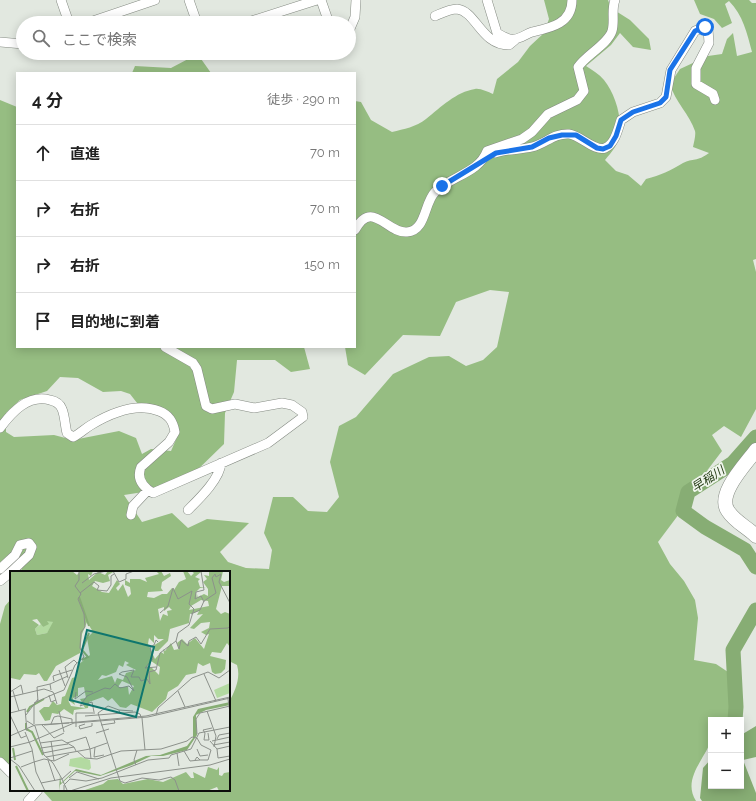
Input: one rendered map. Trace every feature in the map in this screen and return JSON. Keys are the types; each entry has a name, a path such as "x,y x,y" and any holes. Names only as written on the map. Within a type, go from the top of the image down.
{"main road":[{"path":"756,450 729,486 725,494 725,504 733,518 756,536"}],"street":[{"path":"61,0 67,16"},
{"path":"108,16 155,0"},
{"path":"189,0 195,16"},
{"path":"267,16 317,0"},
{"path":"321,0 327,16"},
{"path":"355,16 356,0"},
{"path":"487,0 497,33 503,37 515,40"},
{"path":"436,16 456,9 463,11 486,40 509,45 515,40 531,33 551,28 564,20 571,11 572,0"},
{"path":"484,160 487,151 522,139 548,114 577,100 584,91 578,67 582,60 609,37 612,30 612,7 615,0"},
{"path":"356,228 359,222 366,217 372,216 401,232 407,232 415,229 422,220 429,201 434,193 442,186 476,167 484,160 502,152 532,147 549,138 562,135 576,135 597,148 603,149 610,146 616,136 621,120 633,112 660,103 666,97 670,70 695,31 705,27 708,29 709,43 696,68 696,84 713,94 715,100"},
{"path":"0,42 16,43"},
{"path":"0,428 15,410 26,402 43,398 55,401 62,408 66,433 72,437 113,414 136,407 149,407 166,414 173,422 175,432 169,442 141,467 139,478 152,493 268,443 303,417 302,412 292,405 282,403 254,408 236,404 212,409 206,406 197,369 193,363 167,348"},
{"path":"188,510 208,489 219,471 221,463"},
{"path":"131,515 133,506 148,490"},
{"path":"0,569 15,555 20,545 29,543 32,547 31,552 12,571"},
{"path":"0,582 10,573"},
{"path":"0,762 10,772"},
{"path":"28,801 37,791"}],"shaded area":[{"path":"544,0 608,0 611,8 630,20 649,39 651,50 633,47 620,33 611,45 586,66 598,74 609,87 618,112 620,131 618,139 614,149 605,160 616,171 628,175 641,186 646,179 686,162 701,158 709,153 693,147 695,131 693,125 672,91 670,84 680,69 708,56 722,54 727,39 733,33 737,56 752,52 741,18 734,6 729,1 725,4 732,23 722,28 714,19 700,14 694,0 749,0 752,3 756,3 756,259 753,260 756,272 756,409 741,437 724,426 712,435 722,451 706,472 697,490 658,542 670,564 684,581 695,600 698,618 694,660 716,664 728,672 729,690 739,711 736,717 708,717 708,748 693,776 692,792 696,801 52,801 43,791 230,791 230,700 237,684 238,670 237,665 230,662 230,571 21,571 22,567 14,562 0,571 0,100 16,107 16,348 304,348 310,369 291,372 275,360 237,360 234,392 225,413 224,444 187,480 163,489 124,495 142,522 172,513 188,528 207,519 249,523 220,552 228,562 246,568 269,569 272,550 264,533 273,497 293,497 308,511 327,512 339,497 330,462 339,426 356,417 393,374 429,357 449,356 466,366 483,360 497,347 509,292 490,290 456,302 440,336 403,335 365,375 348,365 345,348 356,348 356,101 361,102 371,120 392,132 410,127 426,119 461,93 479,89 493,94 497,79 518,62 530,46 544,33 549,19","holes":["60,377 78,378 103,392 121,391 130,394 141,408 166,419 178,435 171,451 151,449 142,454 136,438 119,431 73,440 54,435 14,437 6,432 6,413 20,400 47,391"]},
{"path":"186,60 202,60 210,72 132,72 135,66 171,68"},
{"path":"10,600 10,771 0,758 0,624 5,606"},
{"path":"756,726 756,757 744,760 744,733"},
{"path":"708,762 708,789 744,789 744,763 756,793 756,801 702,801 700,798 703,768"}],"waterway":[{"name":"早稲川","path":"756,437 733,463 688,492 683,511 705,527 745,550 756,567"},
{"name":"早稲川","path":"735,717 733,650 756,610"}],"route":[{"path":"442,186 476,167 489,156 507,150 532,147 549,138 568,134 576,135 597,148 603,149 610,146 616,136 621,120 633,112 660,103 666,97 669,86 670,70 695,31 705,27"}]}
